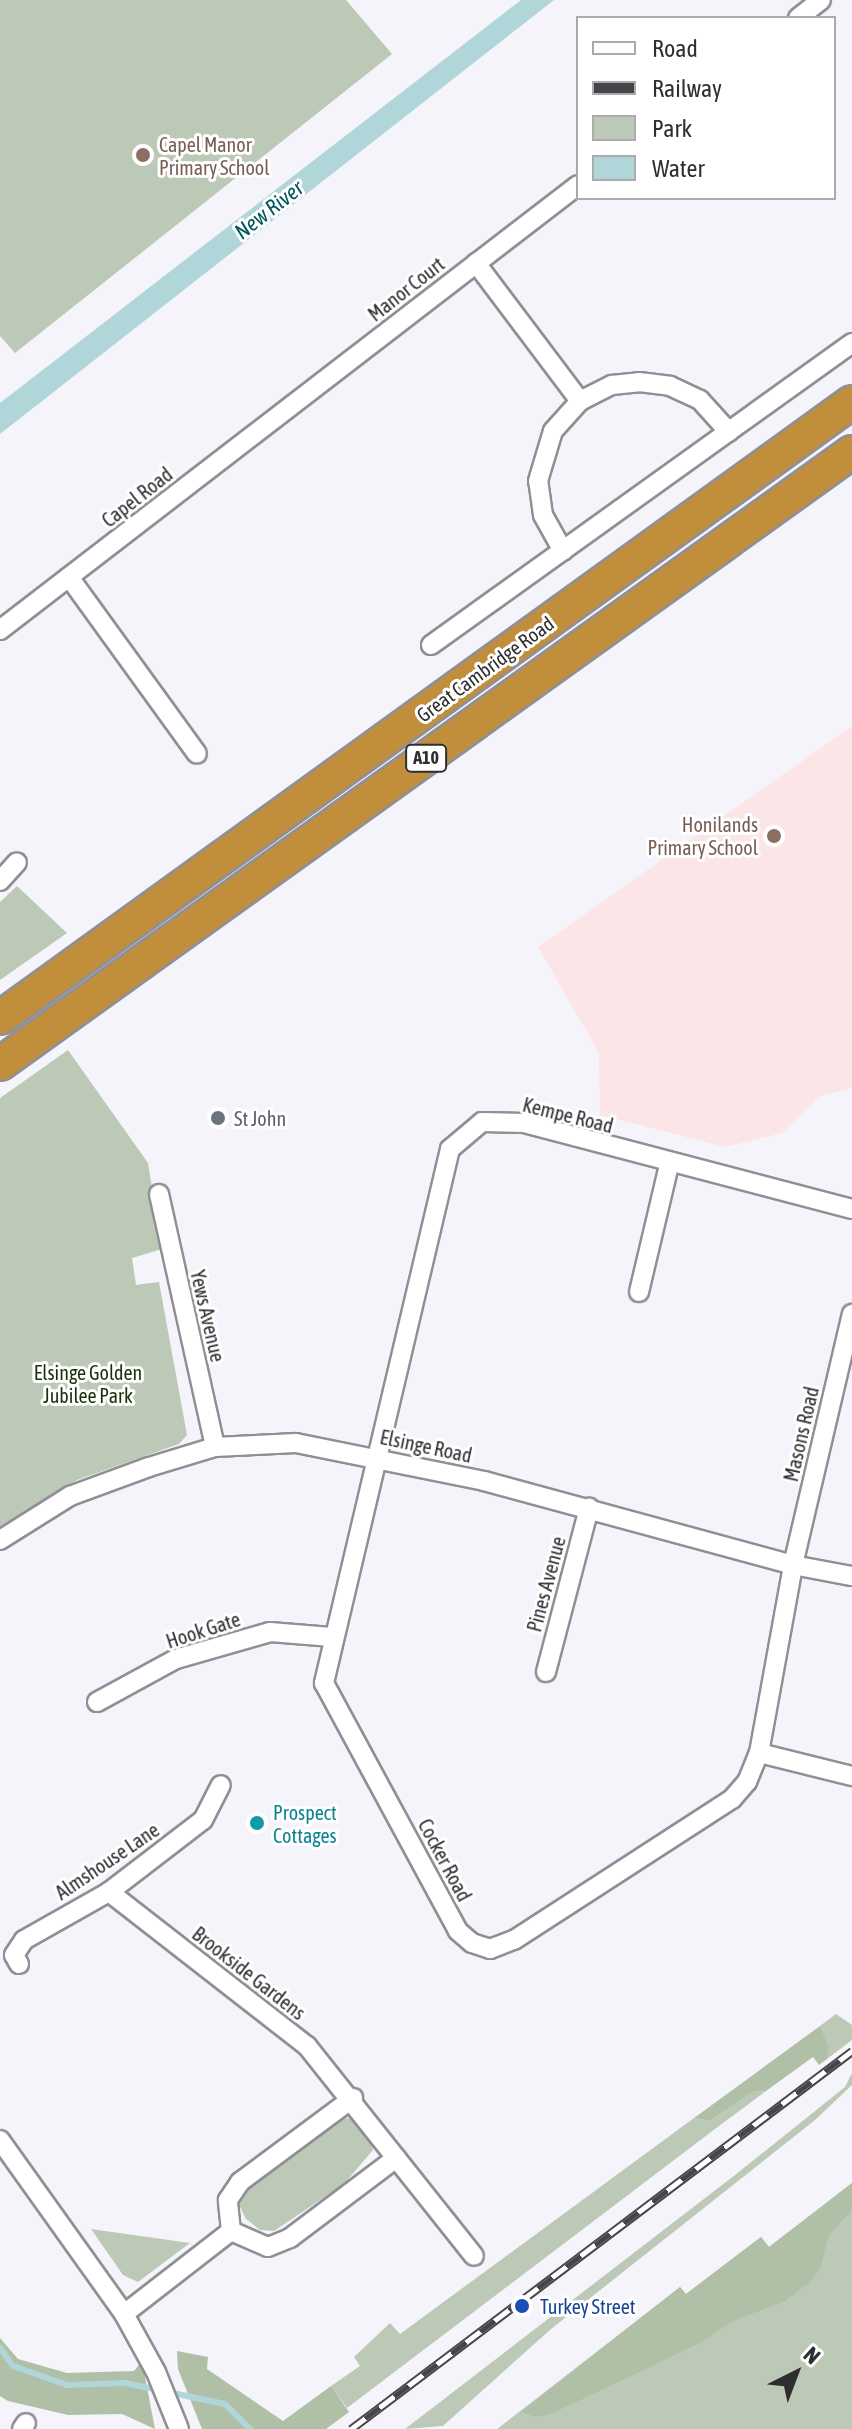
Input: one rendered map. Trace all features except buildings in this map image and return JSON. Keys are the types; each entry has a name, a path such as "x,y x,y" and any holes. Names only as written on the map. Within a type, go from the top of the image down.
{"highway":[{"name":"Great Cambridge Road","path":"0,1018 852,402"},
{"name":"Great Cambridge Road","path":"0,1064 852,452"}],"street":[{"path":"801,16 821,0"},
{"path":"476,263 576,187"},
{"name":"Manor Court","path":"301,397 476,263 580,401"},
{"path":"431,645 852,343"},
{"path":"563,551 543,515 538,481 553,431 580,401 612,385 670,386 700,400 729,432"},
{"name":"Capel Road","path":"0,630 301,397"},
{"path":"69,577 197,754"},
{"path":"0,881 17,862"},
{"name":"Kempe Road","path":"376,1458 450,1149 464,1133 482,1122 525,1123 669,1165 852,1209"},
{"path":"639,1292 669,1165"},
{"name":"Yews Avenue","path":"159,1194 215,1447"},
{"name":"Masons Road","path":"793,1565 852,1318"},
{"name":"Elsinge Road","path":"0,1540 70,1496 215,1447 296,1443 376,1458 589,1508 793,1565 852,1576"},
{"name":"Cocker Road","path":"376,1458 332,1637 324,1683 335,1712 458,1931 490,1949 514,1940 732,1799 747,1782 759,1753 793,1565"},
{"name":"Pines Avenue","path":"546,1672 589,1508"},
{"name":"Hook Gate","path":"97,1702 176,1659 270,1632 332,1637"},
{"path":"759,1753 852,1776"},
{"name":"Almshouse Lane","path":"19,1964 14,1955 24,1940 109,1892 203,1820 221,1785"},
{"name":"Brookside Gardens","path":"109,1892 307,2046 353,2098 474,2256"},
{"path":"231,2231 228,2200 240,2182 353,2098"},
{"path":"0,2140 124,2314 176,2425"},
{"path":"231,2231 268,2247 290,2238 396,2158"},
{"path":"124,2314 231,2231"}],"shaded area":[{"name":"Honilands Primary School","path":"852,726 852,1088 820,1096 782,1133 725,1147 600,1115 599,1053 538,947"}],"green space":[{"name":"Capel Manor Primary School","path":"0,0 346,0 392,54 15,353 0,336"},
{"path":"17,886 67,933 0,980 0,902"},
{"name":"Elsinge Golden Jubilee Park","path":"68,1050 148,1163 162,1249 132,1258 136,1285 159,1282 187,1435 179,1444 77,1480 0,1526 0,1098"},
{"path":"836,2014 852,2025 852,2040 827,2059 820,2026"},
{"path":"820,2026 828,2046 827,2059 819,2065 813,2057 766,2091 753,2092 710,2121 694,2118"},
{"path":"852,2073 852,2085 815,2120 551,2329 443,2426 405,2429 735,2175 845,2087"},
{"path":"766,2091 347,2408 331,2386 360,2366 354,2357 390,2323 400,2334 694,2118 710,2121 753,2092"},
{"path":"352,2118 364,2124 373,2150 344,2184 274,2231 260,2230 246,2219 239,2205 255,2179 336,2119"},
{"path":"852,2183 852,2429 497,2429 680,2287 686,2294 761,2237 769,2247"},
{"path":"852,2183 852,2210 829,2235 821,2266 810,2282 785,2301 733,2321 700,2343 553,2413 536,2417 521,2412 680,2287 686,2294 761,2237 769,2247"},
{"path":"91,2229 190,2243 138,2282 123,2275"},
{"path":"0,2338 18,2359 67,2373 134,2371 142,2361 155,2429 122,2414 68,2415 8,2401 0,2396"},
{"path":"177,2351 208,2357 207,2369 283,2421 331,2386 349,2412 326,2429 202,2429 178,2369"}],"water":[{"name":"New River","path":"521,0 554,0 0,434 0,403"}],"waterway":[{"path":"0,2348 13,2366 67,2385 125,2383 225,2404 250,2429"}],"railway":[{"path":"351,2429 852,2051"}],"place":[{"name":"Capel Manor Primary School","path":"143,155"},
{"name":"Honilands Primary School","path":"774,836"},
{"name":"St John","path":"218,1118"},
{"name":"Prospect Cottages","path":"257,1823"},
{"name":"Turkey Street","path":"522,2306"}]}
